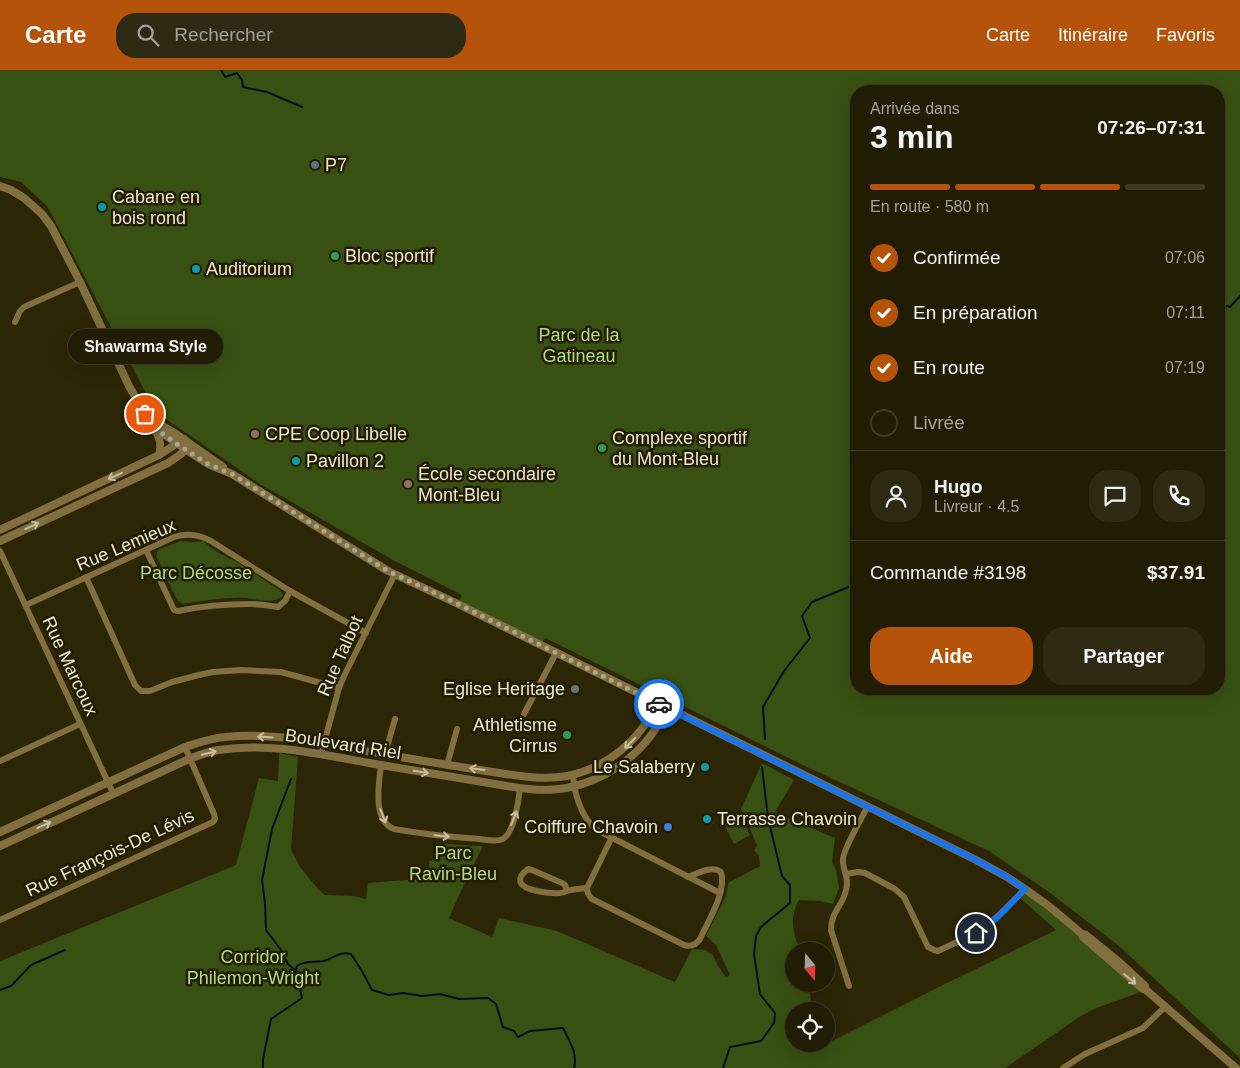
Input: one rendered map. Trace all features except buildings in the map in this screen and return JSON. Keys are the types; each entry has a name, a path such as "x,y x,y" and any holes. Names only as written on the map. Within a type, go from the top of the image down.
{"street":[{"path":"0,186 24,198 47,220 80,282 129,386 161,441 159,455"},
{"path":"16,322 20,311 24,308 80,282"},
{"path":"140,405 184,444"},
{"path":"152,426 214,460 232,474 369,560 395,574 868,806 1007,877 1050,907 1114,965 1166,1006 1236,1068"},
{"path":"0,530 184,444"},
{"path":"0,541 168,463 181,454 184,444"},
{"name":"Rue Lemieux","path":"26,605 178,536 202,536 290,591 366,633"},
{"path":"146,550 174,610 222,604 278,606 285,602 290,591"},
{"name":"Rue Marcoux","path":"0,551 113,793"},
{"name":"Rue Talbot","path":"321,754 339,688 395,574"},
{"path":"86,577 135,685 141,691 150,691 172,682 213,672 241,670 280,672 339,688"},
{"path":"524,714 556,653"},
{"name":"Boulevard Riel","path":"0,832 184,747 210,739 238,736 266,737 324,744 447,765 534,777 573,775 601,764 625,748 644,727 657,703"},
{"name":"Boulevard Riel","path":"0,846 189,759 217,751 242,748 275,748 321,754 520,788 547,790 573,787 607,774 640,750 658,726 667,708"},
{"path":"385,754 395,719"},
{"path":"0,761 80,724"},
{"path":"447,765 457,729"},
{"name":"Rue François-De Lévis","path":"0,920 213,822 214,814 184,747"},
{"path":"381,765 378,800 384,820 388,827 394,830 442,836 502,839 507,835 516,816 520,788"},
{"path":"573,775 574,792 586,819 595,829 720,893"},
{"path":"849,986 831,930 831,924 847,889 843,856 868,806"},
{"path":"612,837 586,888 587,893 592,899 688,946 694,945 697,942 720,893 722,876 719,870 715,869 688,876"},
{"path":"568,891 562,882 532,870 528,869 521,876 520,882 523,887 528,889 563,893 586,888"},
{"path":"846,874 865,873 898,891 904,897 928,947 938,951 985,927 1025,889"},
{"path":"1063,1068 1085,1054 1142,1028 1166,1006"}],"green space":[{"name":"Parc de la Gatineau","path":"0,70 1240,70 1240,1058 1119,946 1053,895 989,851 805,766 545,638 541,645 458,604 462,595 393,560 260,484 156,412 47,206 21,182 0,177"},
{"name":"Parc Décosse","path":"181,541 204,541 218,552 234,560 281,591 283,595 271,601 230,598 183,604 177,600 156,556 158,550"},
{"name":"Corridor Philemon-Wright","path":"279,753 298,757 291,850 300,867 325,895 353,896 366,899 368,883 430,878 429,861 434,860 436,843 483,846 449,918 492,937 499,918 557,931 675,982 692,949 705,950 713,955 726,977 730,975 716,945 706,936 726,896 728,883 760,866 759,856 754,850 757,845 741,809 762,763 794,780 775,812 835,838 832,862 836,870 839,888 833,904 799,900 794,913 793,925 797,942 785,942 785,992 810,992 811,1002 785,1002 785,1052 835,1052 835,1039 1056,930 1018,896 1025,889 1146,990 1094,1009 1081,1016 1005,1068 0,1068 0,961 236,865 259,778 278,781"},
{"path":"740,813 750,835 734,844 723,822"}],"waterway":[{"path":"221,70 225,77 237,73 242,80 243,87 267,92 302,107"},
{"path":"1225,306 1230,307 1240,296"},
{"path":"765,739 763,707 784,671 810,638 802,616 812,602 850,586"},
{"path":"723,1068 730,1047 761,1041 774,1023 775,1013 760,994 754,954 756,936 761,927 790,903 790,885 782,876 768,818 762,767"},
{"path":"291,779 272,829 262,880 266,930 281,950 288,964 296,971"},
{"path":"0,990 11,986 31,965 65,950"},
{"path":"263,1068 271,1019 302,998 297,966 307,962 324,961 347,953 351,954 372,990 389,995 403,993 422,996 440,994 459,999 488,998 496,1004 503,1027 514,1031 518,1037 530,1031 563,1028 574,1052 574,1068"}],"way so far":[{"path":"145,414 152,426 208,464 232,474 388,571 659,704"}],"place":[{"name":"P7","path":"315,165"},
{"name":"Cabane en bois rond","path":"102,207"},
{"name":"Bloc sportif","path":"335,256"},
{"name":"Auditorium","path":"196,269"},
{"name":"Shawarma Style","path":"145,414"},
{"name":"CPE Coop Libelle","path":"255,434"},
{"name":"Complexe sportif du Mont-Bleu","path":"602,448"},
{"name":"Pavillon 2","path":"296,461"},
{"name":"École secondaire Mont-Bleu","path":"408,484"},
{"name":"Eglise Heritage","path":"575,689"},
{"name":"Athletisme Cirrus","path":"567,735"},
{"name":"Le Salaberry","path":"705,767"},
{"name":"Terrasse Chavoin","path":"707,819"},
{"name":"Coiffure Chavoin","path":"668,827"}],"route":[{"path":"659,704 976,860 1025,889 1000,914 976,933"}],"park label":[{"name":"Parc Ravin-Bleu","path":"453,863"}]}
